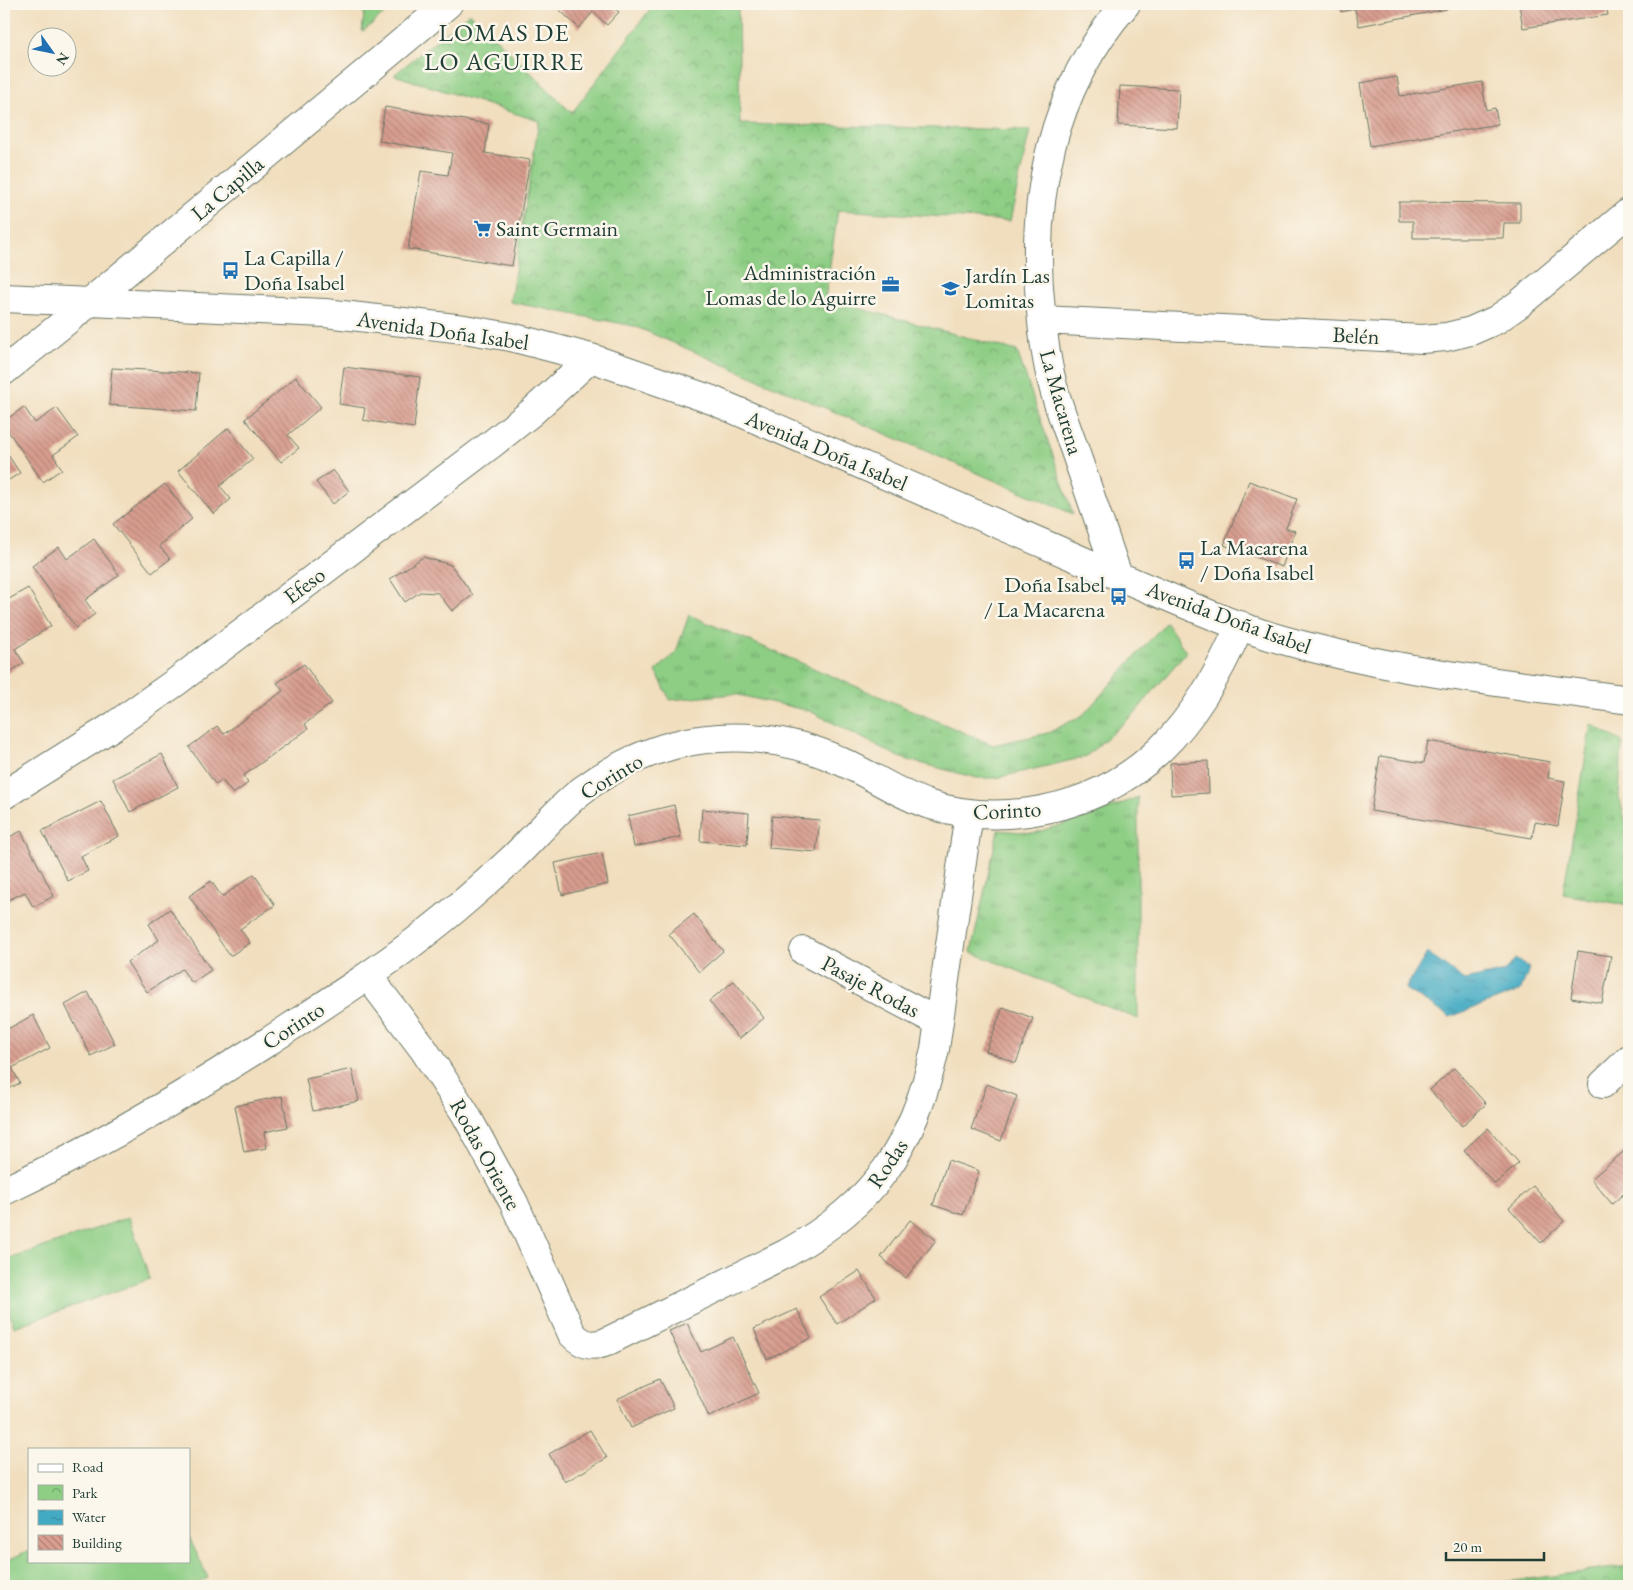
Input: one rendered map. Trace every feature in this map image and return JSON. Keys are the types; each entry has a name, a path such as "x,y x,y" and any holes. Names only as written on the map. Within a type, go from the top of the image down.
{"street":[{"name":"La Capilla","path":"4,371 90,302 448,4"},
{"name":"La Macarena","path":"1118,576 1052,384 1047,362 1042,320 1037,241 1040,202 1047,164 1058,122 1074,81 1091,49 1112,19 1126,4"},
{"name":"Belén","path":"1042,320 1422,338 1446,336 1471,331 1496,320 1519,304 1629,212"},
{"name":"Avenida Doña Isabel","path":"4,298 325,313 416,322 511,337 591,358 712,400 1118,576 1240,625 1282,639 1375,662 1437,674 1629,700"},
{"name":"Efeso","path":"4,795 115,725 176,682 493,443 562,386 591,358"},
{"name":"Corinto","path":"4,1191 57,1166 134,1124 217,1074 368,976 456,908 511,860 580,792 606,773 626,763 646,754 700,739 722,737 769,740 792,744 838,760 905,796 948,810 995,816 1072,804 1096,794 1126,777 1158,752 1176,733 1212,684 1240,625"},
{"name":"Rodas","path":"582,1342 587,1345 598,1345 620,1336 787,1254 847,1213 880,1177 896,1156 917,1112 930,1070 969,814"},
{"name":"Pasaje Rodas","path":"804,951 938,1022"},
{"name":"Rodas Oriente","path":"368,976 424,1050 465,1113 514,1203 569,1329 582,1342"},
{"path":"1603,1084 1629,1059"}],"green space":[{"path":"365,4 396,4 362,32"},
{"name":"LOMAS DE LO AGUIRRE","path":"654,4 738,4 740,124 1030,130 1010,221 838,210 825,299 1017,351 1073,514 634,326 510,302 539,121 394,75 470,13 572,113"},
{"path":"689,615 993,745 1048,733 1083,715 1166,622 1186,652 1134,714 1085,757 996,778 977,778 901,758 810,711 734,694 670,700 656,671 676,652"},
{"path":"1591,724 1622,742 1619,797 1629,834 1629,911 1626,905 1563,894"},
{"path":"1138,797 1138,1019 971,952 998,830 1034,833 1093,815"},
{"path":"129,1217 150,1279 14,1327 4,1297 4,1261"},
{"path":"190,1539 208,1578 191,1586 4,1586 4,1562 28,1550 28,1562 190,1562"},
{"path":"1629,1566 1629,1586 1475,1586"}],"water":[{"path":"1427,953 1464,980 1506,971 1515,959 1530,968 1520,991 1450,1017 1405,989"}],"building":[{"path":"553,4 610,4 619,12 607,25 593,12 579,28"},
{"path":"1340,4 1446,4 1447,9 1359,26 1355,9 1341,12"},
{"path":"1519,4 1606,4 1608,15 1523,28"},
{"path":"1397,77 1400,96 1482,82 1486,110 1495,108 1498,124 1370,146 1360,83"},
{"path":"1120,86 1179,89 1177,128 1118,125"},
{"path":"385,107 489,124 485,153 530,160 512,266 408,249 421,171 448,175 452,153 379,141"},
{"path":"1399,202 1520,203 1520,223 1504,223 1503,238 1413,238 1413,221 1399,221"},
{"path":"344,367 420,377 414,428 363,420 365,408 339,404"},
{"path":"112,368 199,373 196,411 109,405"},
{"path":"296,377 321,407 288,435 299,448 281,462 245,419"},
{"path":"24,407 35,423 57,408 78,437 53,455 62,469 43,482 4,425 4,421"},
{"path":"228,428 253,459 220,486 231,499 214,514 178,471"},
{"path":"4,449 20,473 4,483"},
{"path":"333,470 349,491 333,504 316,482"},
{"path":"1249,481 1297,499 1286,528 1295,531 1282,567 1224,545"},
{"path":"165,484 192,519 159,546 170,559 152,573 113,524"},
{"path":"94,539 119,575 85,600 95,614 76,628 32,566 59,547 67,559"},
{"path":"423,557 451,565 473,595 452,611 438,593 420,592 405,602 390,579"},
{"path":"28,588 51,626 15,649 24,663 5,675 4,602"},
{"path":"304,664 332,703 305,724 308,729 243,776 248,783 233,794 222,780 216,785 189,747 217,726 224,734 283,691 277,683"},
{"path":"1428,741 1550,762 1548,778 1565,781 1558,826 1535,822 1532,838 1371,811 1380,756 1424,763"},
{"path":"162,754 178,787 130,812 113,779"},
{"path":"1208,761 1209,793 1171,795 1170,763"},
{"path":"101,801 119,836 81,856 88,871 68,881 42,831"},
{"path":"674,805 681,837 634,847 628,816"},
{"path":"702,809 749,813 747,845 700,841"},
{"path":"772,816 820,820 816,852 769,848"},
{"path":"21,831 54,896 33,907 25,892 4,902 4,862 6,860 4,856 4,840"},
{"path":"602,853 608,884 562,895 555,863"},
{"path":"254,874 275,905 240,929 250,943 230,956 189,896 211,881 222,897"},
{"path":"170,909 211,970 192,983 182,969 147,992 127,962 159,940 149,924"},
{"path":"694,914 723,951 699,972 669,934"},
{"path":"1578,951 1611,956 1602,1003 1571,998"},
{"path":"734,981 764,1018 739,1039 709,1001"},
{"path":"88,992 115,1044 91,1056 65,1005"},
{"path":"1003,1007 1033,1018 1016,1063 986,1051"},
{"path":"33,1015 50,1048 12,1068 20,1083 4,1091 4,1031"},
{"path":"1454,1068 1486,1104 1462,1126 1430,1090"},
{"path":"352,1069 359,1101 313,1111 306,1079"},
{"path":"987,1084 1017,1096 1001,1141 971,1129"},
{"path":"282,1096 288,1127 264,1132 267,1148 244,1152 235,1106"},
{"path":"1488,1128 1519,1163 1495,1184 1464,1150"},
{"path":"1628,1148 1629,1189 1612,1204 1591,1179"},
{"path":"948,1160 979,1171 963,1215 933,1205"},
{"path":"1533,1186 1564,1221 1541,1243 1509,1208"},
{"path":"910,1220 936,1240 906,1278 881,1257"},
{"path":"859,1271 876,1298 837,1324 819,1297"},
{"path":"797,1309 811,1338 767,1359 754,1329"},
{"path":"687,1323 701,1352 733,1337 759,1393 709,1417 669,1331"},
{"path":"660,1379 674,1408 631,1428 617,1399"},
{"path":"590,1430 607,1458 565,1482 549,1454"}],"place":[{"name":"Saint Germain","path":"482,228"},
{"name":"La Capilla / Doña Isabel","path":"230,270"},
{"name":"Administración Lomas de lo Aguirre","path":"890,285"},
{"name":"Jardín Las Lomitas","path":"951,288"},
{"name":"La Macarena / Doña Isabel","path":"1186,560"},
{"name":"Doña Isabel / La Macarena","path":"1119,597"}],"district":[{"name":"LOMAS DE LO AGUIRRE","path":"504,46"}]}
